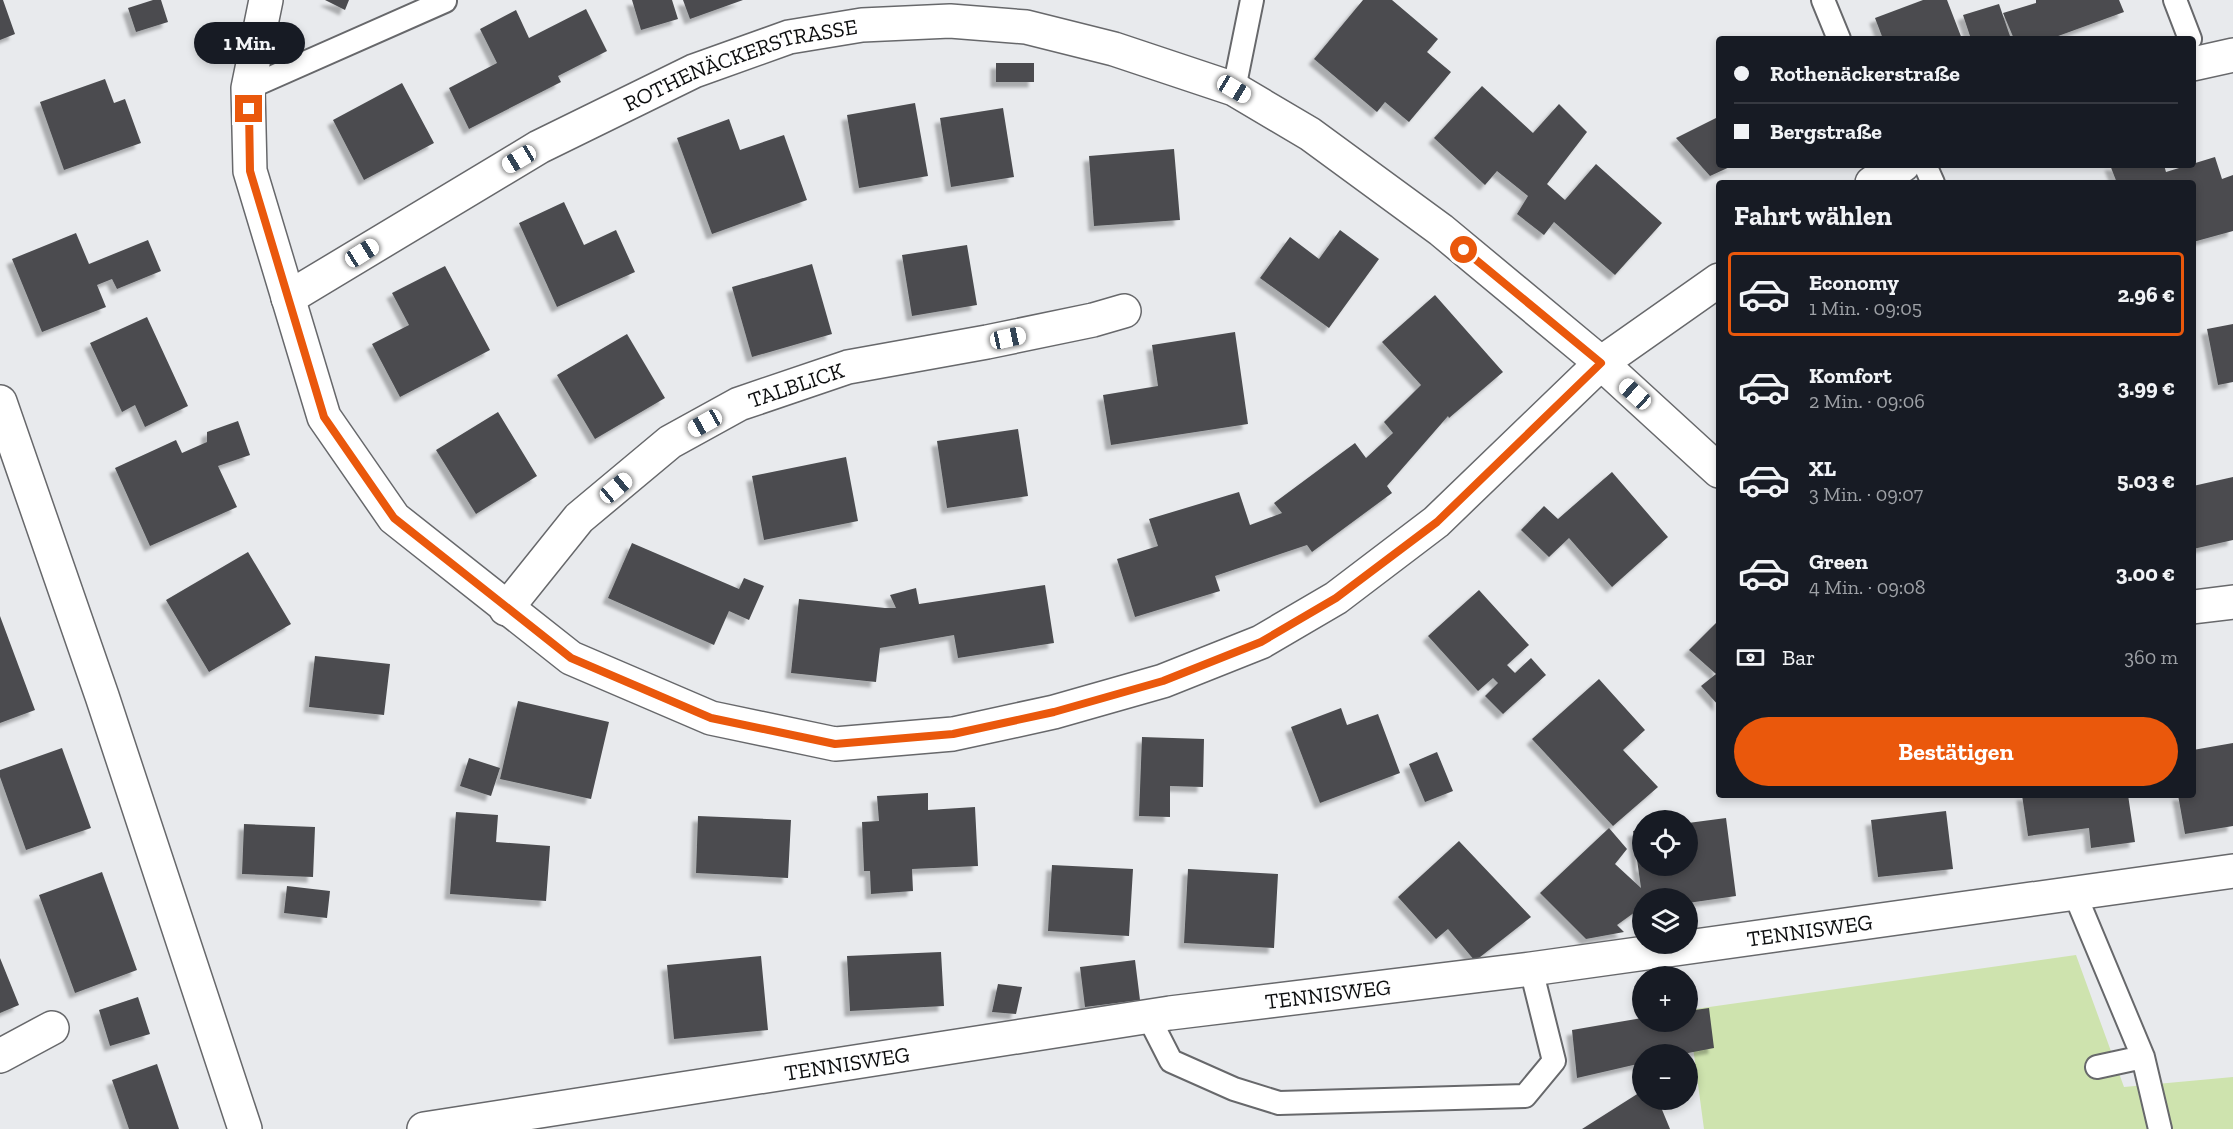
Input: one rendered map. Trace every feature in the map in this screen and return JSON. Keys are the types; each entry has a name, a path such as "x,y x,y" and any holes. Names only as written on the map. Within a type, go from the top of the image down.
{"street":[{"path":"266,0 248,88 250,171 324,417 388,509 403,525 506,609 571,658 704,715 835,744 953,734 1054,712 1163,681 1261,642 1336,598 1443,516 1601,363 1716,282"},
{"name":"ROTHENÄCKERSTRASSE","path":"288,298 539,147 694,71 789,37 862,25 950,21 1026,27 1114,49 1234,89 1310,134 1441,230 1601,363 1716,468"},
{"path":"2196,53 2233,55"},
{"name":"TALBLICK","path":"506,609 579,518 670,442 739,404 848,367 998,340 1093,320 1124,311"},
{"path":"0,402 102,696 245,1129"},
{"path":"2196,607 2233,602"},
{"name":"TENNISWEG","path":"424,1129 1148,1016 1531,969 2233,871"},
{"path":"0,1056 52,1028"}],"lane":[{"path":"1234,89 1252,0"},
{"path":"1823,0 1838,36"},
{"path":"2175,0 2188,36"},
{"path":"248,88 445,1"},
{"path":"2074,892 2143,1057 2160,1129"},
{"path":"1148,1016 1171,1061 1234,1089 1279,1103 1525,1096 1554,1062 1531,969"},
{"path":"2097,1067 2143,1057"}],"green space":[{"path":"2076,955 2124,1087 2233,1077 2233,1129 1704,1129 1698,1084 1698,1044 1693,1044 1691,1032 1698,1032 1698,1009"}],"building":[{"path":"0,0 3,0 15,34 0,40"},
{"path":"153,0 161,0 168,22 136,32 128,8"},
{"path":"325,0 349,0 345,10"},
{"path":"632,0 672,0 678,19 641,30"},
{"path":"683,0 743,0 690,19"},
{"path":"1363,0 1392,0 1438,39 1427,52 1451,72 1409,122 1385,102 1377,112 1314,59"},
{"path":"1923,0 1947,0 1961,36 1882,36 1875,18"},
{"path":"2036,0 2119,0 2124,12 2058,36 2013,36 2003,13 2036,3"},
{"path":"1999,4 2010,36 1970,36 1963,15"},
{"path":"586,9 607,51 558,76 561,82 469,129 449,88 497,63 480,29 516,10 529,38"},
{"path":"996,63 1034,63 1034,82 996,82"},
{"path":"105,79 114,103 125,99 141,143 64,170 40,102"},
{"path":"402,83 434,143 364,180 333,120"},
{"path":"1482,86 1533,133 1559,104 1587,132 1547,184 1565,200 1596,164 1662,223 1615,275 1554,222 1544,235 1517,214 1528,196 1497,171 1485,185 1434,138"},
{"path":"915,103 928,176 859,188 847,115"},
{"path":"1003,108 1014,177 951,187 940,118"},
{"path":"1716,118 1716,168 1727,168 1710,176 1676,138"},
{"path":"729,119 740,150 784,135 807,200 712,234 677,138"},
{"path":"1174,149 1180,220 1094,226 1089,156"},
{"path":"2215,157 2222,179 2233,175 2233,231 2196,241 2196,180 2116,180 2111,168 2165,168 2166,172 2179,168 2196,168 2196,163"},
{"path":"564,202 584,245 616,230 635,272 557,307 519,223"},
{"path":"1340,230 1379,259 1329,328 1260,278 1290,237 1319,259"},
{"path":"76,233 89,264 148,240 161,271 117,289 112,279 97,285 106,307 42,332 12,259"},
{"path":"967,245 977,305 912,316 902,255"},
{"path":"812,264 832,334 752,357 732,287"},
{"path":"445,266 490,350 400,397 372,344 409,325 392,293"},
{"path":"1435,295 1503,372 1449,418 1448,416 1387,486 1392,493 1312,552 1307,545 1215,576 1220,591 1135,617 1117,559 1158,546 1149,519 1239,492 1250,525 1282,513 1274,503 1355,443 1366,458 1393,433 1384,422 1421,385 1382,342"},
{"path":"147,317 188,406 145,427 135,405 122,412 90,343"},
{"path":"2233,324 2233,382 2218,385 2207,329"},
{"path":"1235,332 1248,424 1111,445 1103,395 1158,386 1152,345"},
{"path":"627,334 665,398 595,439 557,375"},
{"path":"498,412 537,476 476,514 436,450"},
{"path":"238,421 250,455 218,466 237,507 150,546 115,468 176,440 182,453 207,442 207,432"},
{"path":"1018,429 1028,496 947,508 937,441"},
{"path":"846,457 858,521 764,540 752,476"},
{"path":"1612,472 1668,537 1612,587 1569,538 1549,557 1521,530 1544,506 1558,519"},
{"path":"2233,477 2233,540 2196,548 2196,485"},
{"path":"632,543 739,589 744,578 764,586 749,620 729,611 714,645 608,598"},
{"path":"248,552 291,624 209,672 166,600"},
{"path":"1045,585 1054,643 958,658 954,635 880,648 876,682 791,673 799,599 896,608 890,595 916,588 919,604"},
{"path":"1479,590 1529,645 1507,665 1515,673 1531,658 1546,675 1503,714 1485,696 1498,683 1493,678 1478,691 1428,636"},
{"path":"0,616 35,710 0,723"},
{"path":"1716,623 1716,674 1689,650"},
{"path":"315,656 390,664 384,715 309,707"},
{"path":"1716,674 1716,703 1701,686"},
{"path":"1599,679 1645,730 1623,750 1658,787 1613,826 1532,739"},
{"path":"518,701 609,722 591,799 500,779"},
{"path":"1341,708 1347,725 1378,714 1400,773 1320,803 1291,727"},
{"path":"1142,737 1204,739 1203,787 1170,786 1170,817 1139,816"},
{"path":"2233,743 2233,826 2185,834 2179,798 2196,798 2196,749"},
{"path":"62,748 91,828 26,850 0,777 0,770"},
{"path":"1437,752 1453,791 1425,802 1409,764"},
{"path":"469,758 500,768 491,796 460,786"},
{"path":"928,793 928,810 975,807 978,866 912,869 913,891 871,894 870,871 864,871 862,822 879,821 877,796"},
{"path":"2022,798 2128,798 2135,842 2091,848 2089,828 2028,836"},
{"path":"1946,811 1953,869 1878,877 1871,820"},
{"path":"456,812 498,815 496,842 550,846 546,901 450,894"},
{"path":"698,816 791,820 788,878 696,873"},
{"path":"1726,818 1736,896 1698,902 1698,888 1641,888 1639,876 1698,876 1698,822"},
{"path":"244,824 315,827 313,877 242,874"},
{"path":"1609,828 1627,849 1615,864 1641,888 1632,888 1632,914 1617,925 1624,932 1586,939 1540,893"},
{"path":"1459,841 1531,917 1475,961 1448,929 1436,939 1398,897"},
{"path":"1052,865 1133,869 1129,936 1048,931"},
{"path":"1188,869 1278,874 1274,948 1184,943"},
{"path":"102,872 137,970 75,993 39,895"},
{"path":"287,886 330,891 327,918 284,913"},
{"path":"941,952 944,1006 850,1011 847,956"},
{"path":"761,956 768,1030 674,1039 667,965"},
{"path":"0,958 19,1005 0,1013"},
{"path":"1135,960 1140,1000 1085,1007 1080,967"},
{"path":"998,984 1022,987 1016,1014 992,1012"},
{"path":"138,997 150,1034 110,1046 99,1010"},
{"path":"1709,1008 1714,1048 1698,1051 1698,1044 1632,1044 1632,1065 1577,1078 1572,1030 1632,1020 1632,1032 1698,1032 1698,1010"},
{"path":"157,1064 179,1129 129,1129 112,1080"},
{"path":"1632,1097 1632,1110 1662,1110 1670,1129 1582,1129"}],"route":[{"path":"249,109 250,171 324,417 394,518 506,609 571,658 711,718 835,744 953,734 1054,712 1163,681 1261,642 1336,598 1437,522 1601,363 1464,250"}]}
